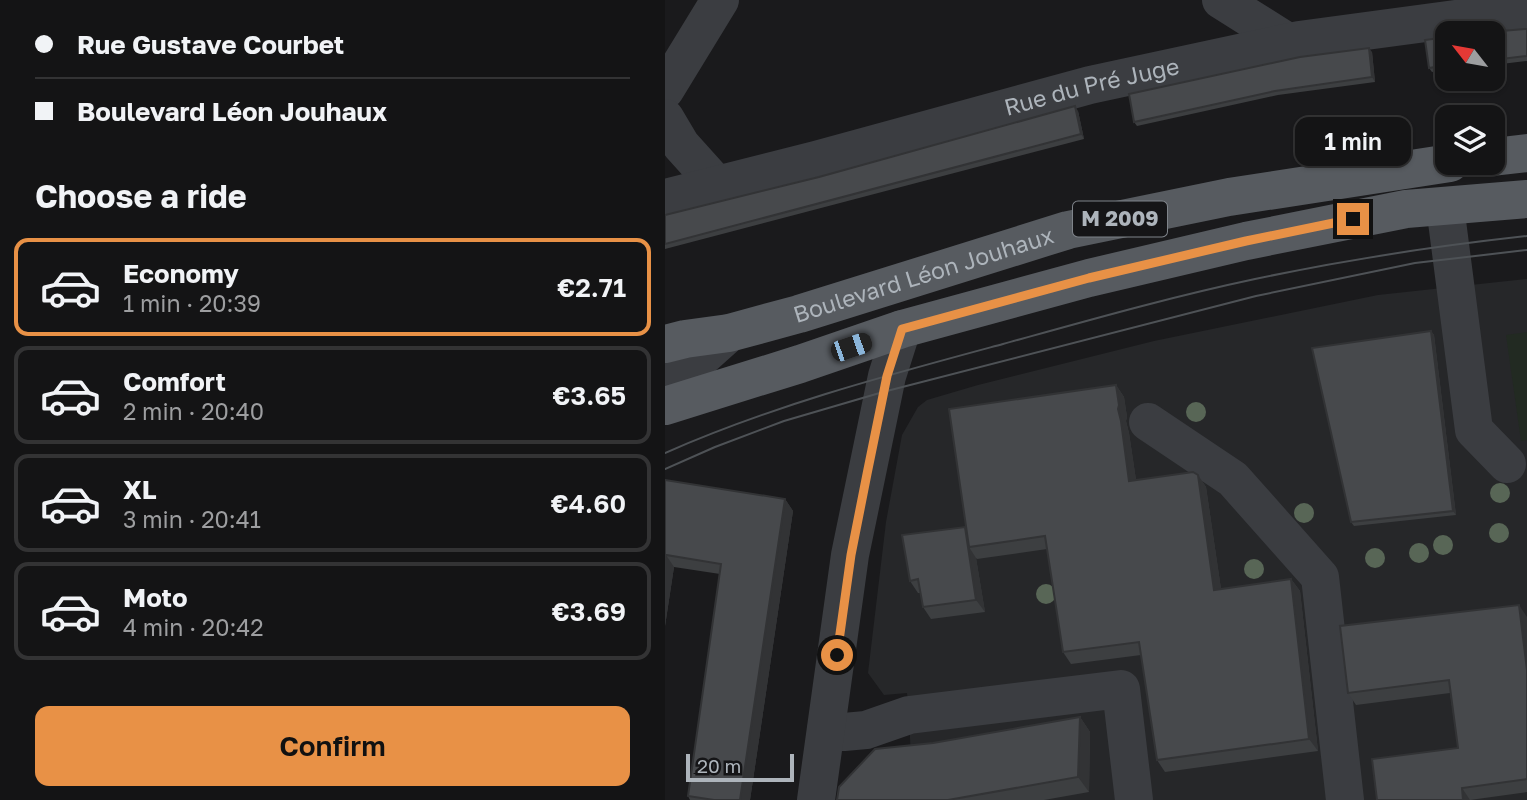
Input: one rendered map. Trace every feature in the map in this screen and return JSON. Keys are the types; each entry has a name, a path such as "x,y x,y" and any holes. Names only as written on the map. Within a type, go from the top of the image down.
{"main road":[{"path":"1505,156 1527,153"},
{"name":"Boulevard Léon Jouhaux","path":"665,344 729,333 799,314 1067,230 1229,197 1435,165"},
{"name":"Boulevard Léon Jouhaux","path":"665,405 800,364 902,329 1089,278 1246,241 1406,208 1527,199"}],"street":[{"path":"665,90 720,0"},
{"path":"1221,0 1288,42"},
{"name":"Rue du Pré Juge","path":"665,198 1090,85 1402,14 1527,12"},
{"path":"665,118 681,145 717,185"},
{"path":"1445,206 1474,430 1507,464"},
{"path":"816,800 851,555 887,376 902,329"},
{"name":"Boulevard Léon Jouhaux","path":"665,371 700,359 729,333"},
{"path":"1148,422 1233,479 1320,577 1345,800"},
{"path":"826,730 866,730 909,715 1121,689 1134,800"}],"shaded area":[{"path":"1527,279 1527,800 851,800 911,760 907,693 884,695 868,673 886,522 902,435 918,407 927,400 1154,341 1378,295"},
{"path":"1527,332 1527,440 1521,441 1506,335"}],"building":[{"path":"1527,29 1527,56 1505,59 1505,31"},
{"path":"1435,39 1435,67 1429,68 1425,40"},
{"path":"1369,48 1372,77 1275,91 1134,122 1129,94 1300,57"},
{"path":"1075,106 1081,134 665,244 665,215 819,177"},
{"path":"1431,331 1453,511 1351,522 1312,348"},
{"path":"1116,385 1129,481 1193,472 1198,475 1214,590 1291,579 1309,739 1157,760 1139,642 1063,652 1045,536 969,547 949,409"},
{"path":"665,480 785,499 740,800 688,796 721,564 666,555 665,559"},
{"path":"965,527 976,600 923,607 918,579 910,581 902,535"},
{"path":"1519,605 1527,670 1527,779 1462,788 1463,800 1377,800 1372,759 1458,748 1449,680 1348,693 1340,626"},
{"path":"1080,717 1078,777 948,800 837,800 839,787 875,749 933,743"}],"tram line":[{"path":"665,453 748,420 832,392 1160,301 1323,266 1527,236"},
{"path":"665,469 784,421 883,392 1256,296 1415,263 1527,250"}],"route":[{"path":"837,655 851,555 867,474 887,376 902,329 1089,278 1353,219"}]}
